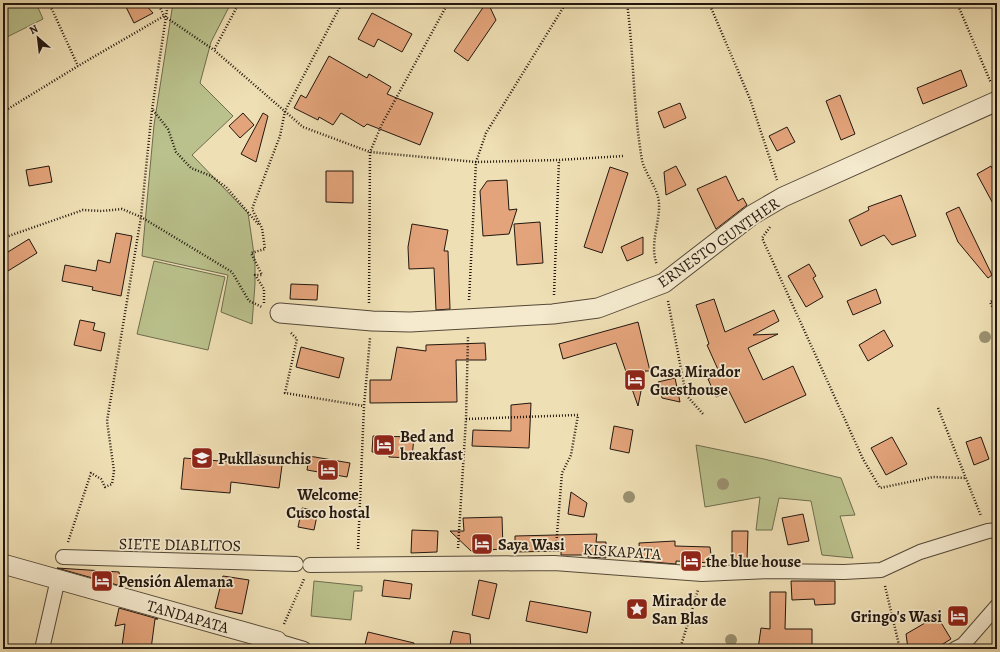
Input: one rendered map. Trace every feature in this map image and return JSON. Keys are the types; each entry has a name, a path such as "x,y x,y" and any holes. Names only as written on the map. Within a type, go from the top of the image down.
{"street":[{"name":"ERNESTO GUNTHER","path":"280,313 372,321 410,322 553,314 598,308 664,283 752,215 783,197 990,106 995,96"},
{"name":"KISKAPATA","path":"310,565 358,563 457,565 554,563 702,574 768,571 844,572 881,570 920,552 992,531"},
{"name":"SIETE DIABLITOS","path":"63,557 296,564"},
{"name":"TANDAPATA","path":"3,564 279,645 304,649"},
{"path":"42,649 58,579"},
{"path":"955,649 963,645 997,606"}],"path":[{"path":"49,3 78,66"},
{"path":"158,3 164,16 214,50 303,127 370,152 476,162 559,160 623,156"},
{"path":"63,557 91,473 100,479 106,487 112,484 114,471 107,421 141,217 152,110 164,16 168,3"},
{"path":"214,50 239,3"},
{"path":"3,238 83,210 102,211 122,209 141,217 232,272 249,301 264,308 264,289 255,275 262,275 251,253 265,249 262,228 252,209 280,136 285,111 342,3"},
{"path":"358,563 364,406 372,321 369,299 370,152 382,124 448,3"},
{"path":"457,565 466,419 468,318 476,162 486,133 566,3"},
{"path":"628,3 633,85 642,162 659,202 654,243 654,257 664,283 686,395 704,415"},
{"path":"709,3 750,99 783,197"},
{"path":"957,3 995,96"},
{"path":"3,112 164,16"},
{"path":"152,110 168,129 176,152 191,168 211,176 226,187 262,228"},
{"path":"553,314 559,160"},
{"path":"762,238 864,459 880,488 933,477 966,478"},
{"path":"997,298 990,302 997,316"},
{"path":"280,313 280,322 297,339 284,392 364,406"},
{"path":"938,408 966,478 992,531"},
{"path":"466,419 578,415 571,455 562,473 554,563"},
{"path":"279,645 310,565"},
{"path":"881,570 900,649"},
{"path":"680,649 702,574"}],"green space":[{"path":"3,3 36,3 43,19 3,39"},
{"path":"173,3 231,3 211,42 200,83 233,116 192,155 248,213 255,261 252,324 221,312 228,275 142,256 154,125"},
{"path":"154,261 225,277 208,350 137,334"},
{"path":"696,445 764,459 841,478 855,515 840,516 853,558 822,555 811,501 779,498 772,530 756,530 760,497 705,507"},
{"path":"314,581 362,586 362,591 354,591 351,620 311,616"}],"building":[{"path":"124,3 144,3 153,13 134,23"},
{"path":"486,3 488,3 496,20 468,61 454,51"},
{"path":"372,13 412,34 402,52 378,39 374,47 358,39"},
{"path":"329,56 367,78 369,74 391,87 387,94 433,113 420,145 367,124 364,127 341,113 333,125 319,117 318,120 294,108 301,95 306,98"},
{"path":"961,70 967,86 923,104 917,88"},
{"path":"840,95 855,134 841,140 826,101"},
{"path":"680,103 686,118 664,128 658,112"},
{"path":"243,113 254,125 240,138 229,126"},
{"path":"263,113 268,116 256,162 241,154"},
{"path":"787,127 795,142 777,151 769,136"},
{"path":"49,166 52,182 29,186 26,170"},
{"path":"676,166 686,185 666,195 664,172"},
{"path":"991,166 997,178 997,211 977,174"},
{"path":"610,167 628,173 602,253 584,247"},
{"path":"326,171 353,171 353,203 326,202"},
{"path":"726,176 738,201 743,198 747,205 716,229 697,189"},
{"path":"507,180 509,210 517,209 509,234 483,236 480,191 487,181"},
{"path":"901,195 916,236 892,245 884,235 861,246 849,220 869,210 868,207"},
{"path":"959,207 992,275 988,278 958,242 946,213"},
{"path":"540,222 543,263 517,265 514,224"},
{"path":"412,224 448,230 444,251 448,251 450,309 436,310 434,268 409,269 408,247"},
{"path":"116,233 132,236 121,296 92,290 93,287 62,281 65,265 96,271 98,260 110,263"},
{"path":"643,237 643,254 627,261 621,247"},
{"path":"29,239 37,253 3,274 3,255"},
{"path":"809,264 816,276 813,278 823,297 806,307 788,276"},
{"path":"291,284 318,285 317,300 290,299"},
{"path":"876,289 881,303 853,315 847,301"},
{"path":"714,299 725,332 774,310 779,321 753,335 778,334 748,348 763,380 793,366 806,395 745,423 729,391 716,397 708,379 720,374 707,345 709,344 696,305"},
{"path":"80,320 95,323 93,330 105,333 101,351 74,345"},
{"path":"638,322 650,371 645,371 638,406 616,343 563,359 559,344"},
{"path":"884,330 893,346 868,361 859,345"},
{"path":"485,343 486,360 456,360 457,402 370,403 370,380 391,380 397,347 426,351 426,345"},
{"path":"301,347 344,358 339,378 296,367"},
{"path":"675,378 680,402 662,398 658,382"},
{"path":"531,403 529,448 472,446 473,430 511,431 511,405"},
{"path":"614,426 633,430 629,453 610,449"},
{"path":"373,436 414,437 412,458 389,457 389,452 372,452"},
{"path":"892,437 907,464 886,475 871,448"},
{"path":"981,437 989,459 974,465 966,442"},
{"path":"257,455 283,458 279,488 231,482 230,493 181,489 184,458 256,464"},
{"path":"309,456 350,463 347,477 307,470"},
{"path":"571,492 587,503 584,517 568,514"},
{"path":"302,508 318,511 314,530 298,527"},
{"path":"803,514 809,541 788,545 782,518"},
{"path":"502,517 503,549 471,551 450,531 464,531 463,518"},
{"path":"412,530 438,531 437,552 411,553"},
{"path":"732,531 748,531 747,561 732,561"},
{"path":"597,534 596,542 606,542 606,558 588,557 588,555 561,555 561,551 515,552 515,536"},
{"path":"675,541 675,546 710,547 712,563 676,561 676,564 640,561 639,543"},
{"path":"57,568 119,572 121,586"},
{"path":"223,576 249,580 242,614 215,608"},
{"path":"384,580 412,584 410,599 382,596"},
{"path":"479,580 497,584 489,619 472,615"},
{"path":"791,581 835,581 835,604 815,605 814,599 792,600"},
{"path":"770,592 786,592 785,629 812,629 812,649 758,649 761,628 770,629"},
{"path":"530,601 591,612 587,633 526,621"},
{"path":"119,608 158,619 155,619 151,649 122,646 125,624 115,626"},
{"path":"937,616 951,639 935,649 908,649 906,634"},
{"path":"453,631 470,634 471,649 449,649"},
{"path":"368,632 414,643 413,649 364,649"}],"place":[{"name":"Casa Mirador Guesthouse","path":"635,380"},
{"name":"Bed and breakfast","path":"384,445"},
{"name":"Pukllasunchis","path":"202,458"},
{"name":"Welcome Cusco hostal","path":"328,470"},
{"name":"Saya Wasi","path":"482,544"},
{"name":"the blue house","path":"691,561"},
{"name":"Pensión Alemana","path":"102,581"},
{"name":"Mirador de San Blas","path":"637,609"},
{"name":"Gringo's Wasi","path":"958,616"}]}
